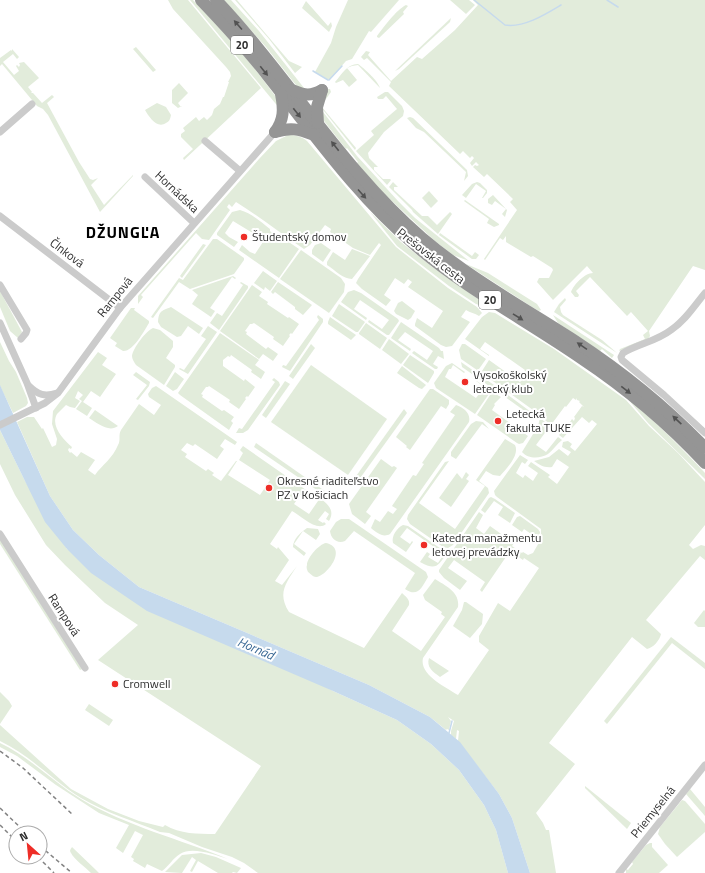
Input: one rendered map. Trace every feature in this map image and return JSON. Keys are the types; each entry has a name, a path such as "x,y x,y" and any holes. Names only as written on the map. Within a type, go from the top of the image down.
{"highway":[{"name":"Prešovská cesta","path":"202,0 286,91"},
{"name":"Prešovská cesta","path":"216,0 243,30 286,91 316,129 390,208 424,240 472,276 609,365 654,399 705,448"},
{"path":"322,90 317,107 316,129 288,129 275,132 279,126 286,91 308,95 322,90"},
{"name":"Prešovská cesta","path":"316,129 341,169 391,224 416,246 465,283 603,373 653,412 705,462"}],"street":[{"path":"0,132 32,104"},
{"name":"Rampová","path":"0,425 36,408 52,399 58,393 120,308 275,132"},
{"path":"205,141 240,171"},
{"name":"Hornádska","path":"145,177 194,223"},
{"name":"Člnková","path":"0,216 120,308"},
{"path":"0,285 27,330 21,339"},
{"path":"705,293 671,331 623,353 621,357 622,360 664,394 705,433"},
{"path":"0,323 27,383 36,408"},
{"path":"27,383 39,394 49,395 58,393"},
{"name":"Rampová","path":"0,534 85,668"},
{"name":"Priemyselná","path":"619,873 705,765"}],"green space":[{"path":"168,0 188,0 261,88 184,160 183,158 193,149 181,137 181,134 185,131 183,128 196,117 199,121 204,117 207,120 212,115 214,109 220,104 224,97 231,76 226,67 173,9"},
{"path":"190,0 193,0 237,47 276,97 280,109"},
{"path":"224,0 231,0 259,31 308,93 299,89 266,47"},
{"path":"235,0 237,0 289,61 302,67 295,73 269,39"},
{"path":"348,0 399,0 371,32 369,31 352,59 346,61 329,80 315,72 331,43 336,27"},
{"path":"450,0 469,0 475,5 466,14"},
{"path":"473,0 705,0 705,270 693,266 649,331 650,336 648,339 619,351 620,349 645,339 643,335 648,331 631,312 627,316 590,277 576,291 579,295 578,297 575,297 571,292 575,286 583,277 593,273 587,266 553,300 537,282 539,278 549,278 553,270 552,268 506,242 506,236 503,240 500,238 485,260 484,259 517,210 510,202 513,199 487,174 484,177 473,167 475,165 479,165 476,162 472,166 470,163 474,158 472,156 470,158 463,151 460,154 389,86 391,82 367,58 364,60 361,57 366,51 370,52 368,55 391,81 417,57 422,59 455,30 478,5"},
{"path":"306,1 328,26 331,22 332,26 329,32 302,8"},
{"path":"406,5 408,6 403,12 404,14 379,38 377,37 394,15"},
{"path":"451,18 450,22 395,71"},
{"path":"136,47 156,70 153,72 133,49"},
{"path":"12,49 19,57 17,59 13,54 3,62 14,75 19,71 16,66 17,65 19,67 19,63 24,62 39,78 28,87 32,92 31,93 33,93 42,103 52,95 54,97 47,103 79,162 90,179 93,180 98,178 91,185 104,205 133,175 100,212 48,115 43,109 37,106 2,64 0,66 0,58 11,50 12,51"},
{"path":"354,64 358,64 374,79 380,88 358,65 347,68"},
{"path":"347,68 357,80 349,87 343,80 336,83 335,82"},
{"path":"179,83 188,93 178,103 181,107 178,108 172,103 172,90"},
{"path":"328,89 330,89 331,92 321,106 356,148 355,150 320,106"},
{"path":"385,92 388,92 402,106 404,111 403,116 384,132 368,153 369,158 378,167 374,167 374,170 383,179 391,180 387,185 356,151 374,135 371,131 397,109 386,96 383,99 378,99 377,97"},
{"path":"157,103 166,107 171,115 169,121 163,124 156,123 145,110"},
{"path":"320,108 357,156 398,201 415,218 469,261 453,255 435,241 380,190 324,121"},
{"path":"407,118 413,118 467,170 468,176 464,181 466,172 424,132 416,128"},
{"path":"288,135 298,136 307,141 396,247 448,288 477,307 482,313 479,316 466,310 461,317 470,322 452,346 446,347 441,345 415,326 417,318 432,328 443,311 408,287 412,282 408,279 404,284 395,278 384,295 391,300 386,306 356,283 381,245 379,243 370,255 353,248 330,232 331,229 325,225 310,245 304,249 236,202 232,207 229,204 227,207 230,210 209,240 202,239 196,233 141,295 143,297 138,304 138,296 259,159 276,141"},
{"path":"393,182 398,187 394,187 394,190 422,216 428,216 437,225 450,212 452,214 438,234 413,212 389,187"},
{"path":"477,182 487,190 487,193 483,198 486,191 476,184 466,198 462,195 472,184"},
{"path":"429,191 438,201 431,208 422,198"},
{"path":"493,195 507,210 505,217 502,214 506,209 495,201 492,205 488,203 488,199"},
{"path":"465,200 499,225 494,227 487,223 489,219 464,201"},
{"path":"240,210 248,213 270,229 274,235 277,234 299,249 279,278 239,250 242,245 250,252 255,254 263,242 256,235 233,221 225,233 238,242 234,247 217,235 232,212"},
{"path":"370,212 401,242 431,266 494,310 476,304 449,286 397,246"},
{"path":"440,233 472,256 475,252 479,255 476,259 472,259 439,235"},
{"path":"213,239 217,239 244,258 234,274 190,289 179,282 153,318 151,317 179,278 183,280"},
{"path":"321,243 331,250 323,262 312,254 312,250 315,245"},
{"path":"203,244 206,245 182,278 180,276"},
{"path":"352,249 370,256 352,279 349,279 345,278 327,265 327,262 333,252 345,260"},
{"path":"301,250 341,278 345,284 344,292 329,313 280,279"},
{"path":"466,264 488,273 537,304 541,310 539,311 532,307"},
{"path":"263,271 277,281 270,291 265,287 264,290 254,283"},
{"path":"233,276 236,278 235,279 232,277 210,308 215,311 211,317 192,304 198,295 192,290"},
{"path":"241,282 248,286 248,288 219,330 210,323 217,313 222,316 243,285 240,283"},
{"path":"278,282 312,305 303,315 275,292 273,294 271,292"},
{"path":"252,285 262,292 259,296 268,302 267,304 299,324 292,334 291,333 289,335 290,336 283,346 273,339 274,337 254,323 250,324 245,331 247,332 246,334 266,349 268,347 278,354 273,361 263,354 259,359 220,331"},
{"path":"354,290 361,293 398,319 399,321 389,335 368,322 369,320 382,329 389,320 360,300 354,309 367,318 366,320 341,302 348,292"},
{"path":"0,291 22,332 18,338 10,331 0,307"},
{"path":"565,298 566,300 560,307 563,315 602,340 617,353 554,312"},
{"path":"402,301 415,311 408,320 396,314 394,311 398,303"},
{"path":"339,304 365,322 358,332 332,316"},
{"path":"171,307 203,328 199,334 188,326 181,336 177,337 161,327 158,322 160,313"},
{"path":"131,308 135,308 134,310 149,321 149,323 134,345 123,351 115,346 117,343 110,338"},
{"path":"489,312 495,313 554,349 626,400 649,426 678,453 705,482 705,525 689,545 693,549 701,545 705,546 705,560 700,556 646,620 661,634 659,639 654,645 647,649 632,637 549,743 575,764 536,813 546,830 549,830 556,873 530,873 512,818 499,794 458,741 459,731 457,730 456,739 451,735 454,721 448,717 451,721 449,730 446,730 430,717 369,685 139,587 99,555 73,530 50,496 17,422 27,417 34,417 42,429 43,428 52,447 56,445 57,439 52,424 53,411 98,352 107,358 102,365 116,374 100,397 91,391 83,402 92,408 87,416 76,409 82,401 79,399 83,395 78,391 75,398 80,401 75,408 66,405 57,414 55,419 59,432 65,441 72,447 68,450 70,453 71,452 77,457 81,452 95,460 88,470 95,475 116,450 119,443 121,430 139,404 154,415 161,405 149,397 148,394 152,388 156,386 237,442 235,445 225,439 220,446 224,449 217,459 195,444 193,446 187,443 181,450 187,454 185,457 206,471 208,469 214,473 212,475 221,481 237,461 228,475 260,495 270,480 239,460 243,453 240,450 243,446 309,492 307,495 303,491 294,504 309,514 318,501 312,496 313,494 325,502 330,508 331,516 329,521 326,519 329,514 325,511 318,520 326,524 322,526 314,525 292,511 270,544 277,549 278,547 289,560 275,581 282,585 297,566 284,588 283,594 285,605 289,612 364,648 402,593 408,600 409,605 392,631 421,651 445,617 441,614 442,612 425,600 423,595 435,579 455,593 458,607 423,658 423,664 425,670 434,680 458,695 489,650 479,642 479,636 498,603 510,611 539,568 510,551 482,592 480,590 485,582 454,560 448,568 467,581 460,590 444,578 439,570 479,512 483,515 476,528 484,534 490,526 514,543 512,546 522,553 523,552 528,555 533,553 541,539 541,529 497,497 494,491 520,455 528,460 525,464 522,462 516,473 523,478 525,475 533,481 538,473 528,466 531,462 550,475 548,477 557,484 569,467 557,459 552,467 544,467 534,461 549,457 559,449 568,456 571,452 562,447 563,442 568,441 572,444 570,447 575,451 597,424 592,420 589,423 582,417 563,438 559,435 569,423 572,423 570,422 572,419 574,421 574,417 582,406 584,407 579,402 580,401 577,400 577,398 576,400 573,398 566,407 565,406 551,425 483,374 482,371 489,360 520,382 522,380 520,378 525,370 485,342 480,349 489,356 465,339 482,317"},
{"path":"318,315 323,319 323,322 290,371 282,367 283,365 286,366 319,320 317,317"},
{"path":"553,315 614,355 612,358 602,349 600,351 558,323"},
{"path":"330,317 356,335 351,340 328,324"},
{"path":"401,322 443,351 444,359 438,356 433,364 438,367 437,369 412,353 414,351 427,360 433,351 405,332 398,340 411,349 410,351 391,338"},
{"path":"366,323 387,338 380,349 359,334"},
{"path":"208,326 217,332 188,374 179,369 184,370 206,339 201,336"},
{"path":"153,328 160,330 173,341 173,347 166,358 175,365 175,367 164,385 136,365 132,357 140,340"},
{"path":"220,333 259,360 255,365 265,372 261,379 251,372 252,370 231,355 230,357 228,356 223,360 223,366 244,381 245,379 255,387 248,397 247,396 245,398 246,399 239,409 229,402 230,400 209,386 206,387 201,394 203,395 202,397 222,411 224,410 234,417 231,421 233,423 229,430 178,393"},
{"path":"389,339 409,354 401,364 382,350"},
{"path":"0,342 16,372 28,403 26,406 13,413 0,386"},
{"path":"311,344 315,348 293,379 289,376"},
{"path":"462,344 465,344 486,359 479,369 477,370 461,359 459,350"},
{"path":"410,355 434,371 428,383 403,365"},
{"path":"461,362 494,385 492,388 462,367"},
{"path":"452,363 465,372 464,373 453,365 445,377 476,398 479,394 481,395 484,387 471,377 491,391 475,414 436,388 434,383 446,366"},
{"path":"311,365 387,419 348,475 271,422"},
{"path":"402,366 426,385 422,389 419,388 397,373"},
{"path":"136,372 150,382 149,386 138,400 136,399 147,385 133,375"},
{"path":"175,372 184,379 177,389 173,391 166,386"},
{"path":"274,378 280,385 248,430 243,433 236,433 239,428 242,429 275,382 272,380"},
{"path":"285,381 290,384 266,418 262,415"},
{"path":"496,386 531,412 534,415 533,417 494,389"},
{"path":"430,389 433,389 449,400 449,404 446,409 441,406 410,450 396,437"},
{"path":"492,392 501,397 494,404 495,405 492,410 528,436 523,443 517,443 477,415"},
{"path":"627,398 686,453 705,473 705,479 648,423"},
{"path":"456,405 468,413 469,422 390,534 382,535 378,533 371,528 375,519 380,522 388,511 393,514 397,509 392,506 413,475 416,476 424,464 422,463 455,415 450,412"},
{"path":"404,409 407,413 358,481 354,479"},
{"path":"95,410 118,426 114,428 107,428 99,425 89,418"},
{"path":"540,418 550,426 536,445 546,452 558,437 562,440 545,456 527,456 522,452 538,426"},
{"path":"476,421 483,422 489,429 482,424 456,459 451,456 451,452 471,424"},
{"path":"0,430 25,481 67,549 333,691 397,720 431,744 459,770 484,805 496,830 508,873 258,873 232,857 202,847 169,833 160,832 110,812 81,798 21,753 0,741 0,725 71,789 108,809 139,821 163,827 165,825 183,832 196,834 215,834 261,766 98,660 138,625 105,603 46,545 15,495 0,464"},
{"path":"497,434 515,445 516,453 509,466 500,476 493,475 486,471 479,481 488,488 489,493 453,545 448,548 443,547 410,524 407,519 408,515 445,462 449,461 419,503 455,529 485,486 476,480 505,439"},
{"path":"256,443 332,496 330,499 254,447"},
{"path":"381,459 392,467 394,466 397,468 366,512 371,516 365,524 352,514 349,504"},
{"path":"466,472 469,475 466,479 469,481 451,507 439,498 457,473 462,479"},
{"path":"491,497 515,513 510,523 498,515 503,507 494,501 485,513 481,510"},
{"path":"520,516 538,529 540,532 539,537 534,536 524,529 522,532 512,525 517,517"},
{"path":"341,519 349,519 426,572 428,577 422,588 416,592 405,589 415,573 354,531 345,541 339,542 335,540 330,531 336,522"},
{"path":"403,525 408,526 447,553 439,564 433,567 420,562 427,552 430,554 428,557 438,563 444,554 407,528 400,537 410,544 412,541 413,542 406,552 393,543 395,532"},
{"path":"307,528 318,529 320,534 316,540 303,531"},
{"path":"303,531 294,544 306,553 304,556 293,547 293,544"},
{"path":"0,539 82,669 80,670 0,544"},
{"path":"326,543 333,546 336,550 336,556 330,568 320,576 315,577 308,572 308,562 311,555"},
{"path":"464,602 483,614 482,624 470,638 453,626 462,610"},
{"path":"704,610 705,627 698,627 694,623"},
{"path":"671,637 705,663 705,669 672,643 607,724 604,721"},
{"path":"429,658 449,671 440,677 429,667"},
{"path":"0,692 12,706 0,724"},
{"path":"89,704 113,720 109,726 85,710"},
{"path":"0,743 21,755 71,792 98,809 135,825 228,859 204,852 191,851 180,854 162,871 147,864 145,868 133,861 134,859 131,857 143,835 135,831 123,853 116,848 129,825 99,813 56,785 17,756 0,747"},
{"path":"585,786 631,823 627,829 585,788"},
{"path":"690,789 705,807 705,816 686,794"},
{"path":"682,800 685,801 705,824 705,832 677,857 658,834 660,827"},
{"path":"652,843 652,847 668,865 659,873 626,873 626,869 628,870 633,864 632,862 646,845"},
{"path":"72,847 99,873 91,873 77,861 70,852"},
{"path":"201,853 216,857 241,868 237,873 218,873 198,861 192,872 190,871 196,860 192,857 182,873 165,872 182,855"}],"water":[{"name":"Hornád","path":"0,385 50,496 73,530 99,555 139,587 369,685 430,717 460,742 499,794 512,818 530,873 508,873 496,830 484,805 459,770 431,744 397,720 147,611 91,573 67,549 45,522 0,430"}],"waterway":[{"path":"474,0 505,25 527,22 542,16 561,5"},
{"path":"607,0 618,7"},
{"path":"329,80 342,66"},
{"path":"313,71 328,80"},
{"path":"449,733 452,721"}],"railway":[{"path":"0,751 23,768 72,814"},
{"path":"0,808 18,825"},
{"path":"0,825 8,833"},
{"path":"48,853 72,873"},
{"path":"46,865 54,873"}],"place":[{"name":"Študentský domov","path":"244,237"},
{"name":"Vysokoškolský letecký klub","path":"465,382"},
{"name":"Letecká fakulta TUKE","path":"498,421"},
{"name":"Okresné riaditeľstvo PZ v Košiciach","path":"269,488"},
{"name":"Katedra manažmentu letovej prevádzky","path":"424,545"},
{"name":"Cromwell","path":"115,684"}],"district":[{"name":"DŽUNGĽA","path":"123,232"}]}
